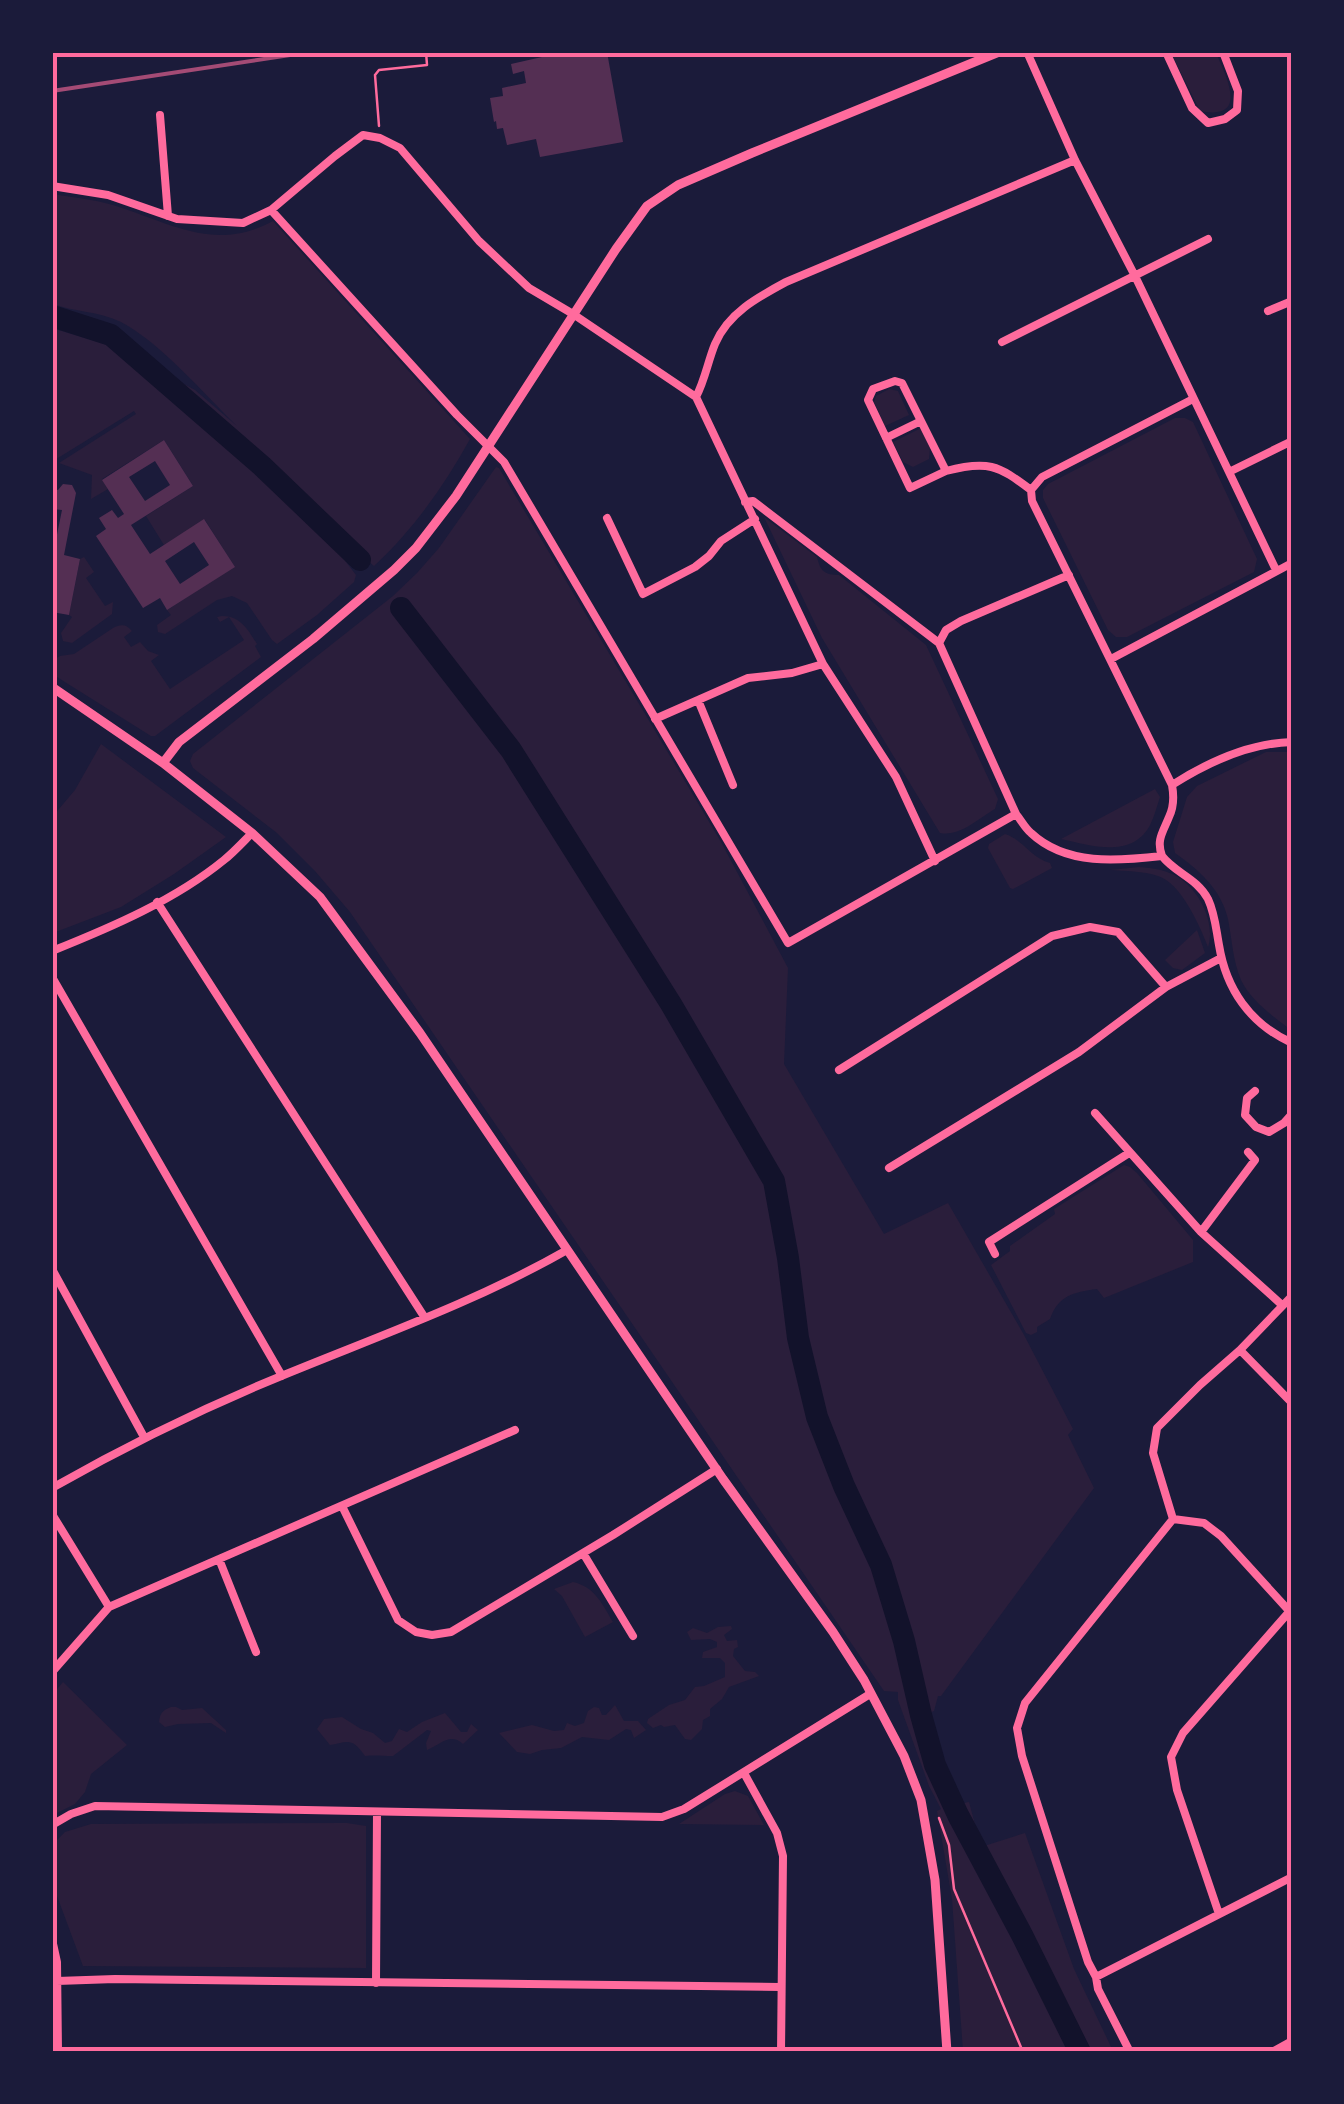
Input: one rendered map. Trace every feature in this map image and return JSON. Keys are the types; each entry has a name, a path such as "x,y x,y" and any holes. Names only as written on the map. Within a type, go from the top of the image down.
{"main road":[{"path":"1274,2052 1292,2042"}],"street":[{"path":"163,763 179,742 313,639 416,548 490,446 647,206 662,194 752,153 999,52"},
{"path":"1027,52 1075,160 1276,570"},
{"path":"1166,52 1192,108 1208,123 1225,119 1237,110 1238,90 1223,52"},
{"path":"160,115 168,216"},
{"path":"52,186 108,195 193,221 244,224 271,210 363,136 380,138 400,148 479,242 529,288 696,396 822,664 896,776 935,860"},
{"path":"696,396 723,330 730,319 755,299 786,282 1075,160"},
{"path":"271,210 504,462 788,943 1016,814"},
{"path":"1002,342 1208,239"},
{"path":"1268,310 1292,301"},
{"path":"946,471 902,383 896,381 873,389 868,400 910,488 972,464 1005,470 1031,490"},
{"path":"1193,398 1042,476 1031,490 1032,501 1172,785 1170,816 1158,845 1162,856 1206,895 1221,958 1235,994 1262,1026 1292,1042"},
{"path":"886,438 921,421"},
{"path":"1230,472 1292,440"},
{"path":"745,502 753,501 938,644 1016,814 1032,834 1068,855 1118,861 1162,856"},
{"path":"606,518 642,594 694,567 710,556 721,541 754,520"},
{"path":"1110,659 1292,563"},
{"path":"938,644 946,630 961,621 1068,575"},
{"path":"655,718 748,678 792,673 822,664"},
{"path":"52,688 163,763 252,833 340,921 716,1469 833,1632 914,1778 930,1844 947,2052"},
{"path":"698,700 734,785"},
{"path":"1172,785 1241,750 1292,742"},
{"path":"52,951 107,929 157,902 224,860 252,833"},
{"path":"157,902 425,1318"},
{"path":"838,1070 1052,936 1090,928 1118,932 1166,987"},
{"path":"890,1168 1079,1052 1166,987 1221,958"},
{"path":"52,977 282,1376"},
{"path":"1254,1091 1247,1098 1245,1115 1256,1127 1269,1132 1292,1114"},
{"path":"1095,1112 1201,1232 1282,1305"},
{"path":"995,1254 989,1242 1128,1152"},
{"path":"1201,1232 1254,1160 1248,1152"},
{"path":"52,1488 144,1437 425,1318 567,1250"},
{"path":"52,1269 144,1437"},
{"path":"1173,1519 1154,1454 1158,1428 1292,1296"},
{"path":"1240,1350 1292,1403"},
{"path":"52,1672 109,1607 515,1430"},
{"path":"342,1506 398,1620 416,1632 432,1635 450,1632 716,1469"},
{"path":"52,1514 109,1607"},
{"path":"1173,1519 1204,1523 1221,1536 1290,1612 1183,1733 1172,1758 1177,1790 1219,1914"},
{"path":"1130,2052 1088,1962 1022,1756 1017,1728 1025,1703 1173,1519"},
{"path":"583,1553 632,1636"},
{"path":"219,1559 256,1652"},
{"path":"52,1825 95,1806 662,1817 684,1809 870,1694"},
{"path":"744,1773 778,1833 783,1856 780,2052"},
{"path":"376,1983 377,1812"},
{"path":"1096,1977 1292,1877"},
{"path":"53,1940 58,1962 58,2052"},
{"path":"57,1982 114,1979 780,1987"}],"path":[{"path":"380,138 375,75 379,70 427,65 426,52"},
{"path":"939,1818 949,1846 954,1890 1023,2052"}],"shaded area":[{"path":"1171,53 1216,53 1229,84 1230,103 1225,109 1200,111"},
{"path":"53,194 105,203 197,233 233,234 273,221 470,439 427,507 374,566 300,502 356,575 354,582 317,615 277,644 247,603 232,596 217,600 165,634 158,632 157,625 171,615 167,610 234,566 205,520 164,545 146,516 193,486 164,440 102,479 108,489 91,499 92,475 59,463 136,414 134,411 53,461 52,328 117,348 195,390 237,426 167,356 136,331 113,318 53,304"},
{"path":"889,389 898,391 909,415 885,426 874,402 876,396"},
{"path":"1175,418 1193,422 1257,559 1254,572 1127,637 1116,637 1108,630 1043,498 1043,490"},
{"path":"921,428 930,448 929,459 913,467 903,462 893,442"},
{"path":"496,467 721,842 788,968 784,1064 884,1234 948,1203 1073,1429 1068,1435 1094,1488 929,1713 959,1804 969,1802 981,1847 1025,1833 1074,1969 1113,2051 963,2051 952,1899 937,1811 941,1809 929,1786 898,1692 884,1691 350,912 277,833 193,768 190,761 193,754 417,573"},
{"path":"764,517 817,557 824,571 839,575 926,645 998,799 995,809 962,830 940,833 822,638"},
{"path":"84,557 94,572 86,578 105,606 113,602 112,614 72,643 63,641 61,633 72,617 69,615 80,559"},
{"path":"229,617 243,625 257,644 261,657 155,736 57,677 53,660 74,654 123,625 132,631 124,637 131,647 140,642 159,655 151,661 170,689 244,640"},
{"path":"101,744 226,837 121,907 53,933 53,816 75,790"},
{"path":"1266,752 1291,752 1291,1030 1245,988 1236,965 1225,908 1200,873 1175,853 1173,842 1187,797 1197,786"},
{"path":"1155,789 1160,797 1151,823 1131,843 1108,847 1061,839"},
{"path":"1005,834 1052,868 1010,888 988,848"},
{"path":"1139,867 1173,875 1193,890 1208,918 1208,947 1189,906 1166,880 1146,873 1110,870"},
{"path":"1197,930 1205,953 1182,970 1173,968 1165,960"},
{"path":"1124,1165 1137,1173 1193,1240 1193,1262 1104,1298 1097,1289 1074,1294 1057,1305 1037,1332 1026,1333 991,1265 1010,1251 1010,1246 1055,1214 1054,1209"},
{"path":"573,1582 592,1592 613,1622 585,1637 554,1589"},
{"path":"731,1626 724,1635 727,1641 737,1640 733,1656 745,1671 759,1676 729,1687 691,1740 685,1739 675,1725 653,1728 648,1719 685,1700 695,1687 725,1677 725,1663 720,1658 702,1658 703,1652 717,1647 717,1642 691,1640 687,1632 693,1628 707,1633"},
{"path":"63,1682 127,1745 91,1774 85,1792 75,1804 53,1815 53,1694"},
{"path":"615,1705 624,1721 638,1721 646,1730 634,1738 631,1730 626,1729 609,1740 582,1737 561,1748 530,1754 517,1752 499,1733 532,1725 564,1730 567,1723 584,1723 594,1707 606,1715"},
{"path":"171,1707 202,1708 226,1733 211,1723 165,1727 159,1722 160,1716"},
{"path":"445,1713 461,1732 467,1732 471,1724 478,1730 463,1744 449,1739 427,1750 431,1731 427,1730 393,1756 365,1756 350,1742 330,1745 317,1729 324,1719 342,1717 385,1743 392,1741 399,1729 407,1732"},
{"path":"735,1791 748,1796 764,1825 679,1824 725,1794"},
{"path":"91,1824 366,1826 366,1968 83,1966 53,1885 53,1844 65,1832"}],"building":[{"path":"564,52 607,52 623,142 540,157 536,139 507,145 503,128 497,129 494,122 490,98 503,96 502,88 526,83 524,71 513,74 511,64"},
{"path":"164,440 193,486 131,525 150,554 204,519 235,567 167,610 160,598 143,608 96,536 106,529 99,518 112,510 118,518 124,514 102,480","holes":["155,461 170,485 145,501 129,477","194,542 209,565 180,584 165,561"]},
{"path":"63,484 72,485 76,493 64,555 80,559 69,615 52,612 52,559 62,510 52,509 52,489 58,490"}],"waterway":[{"path":"52,316 111,335 262,466 360,560"},
{"path":"401,608 511,750 671,1004 774,1181 798,1338 817,1417 881,1565 935,1765 1080,2052"}],"railway":[{"path":"52,91 310,52"}]}
